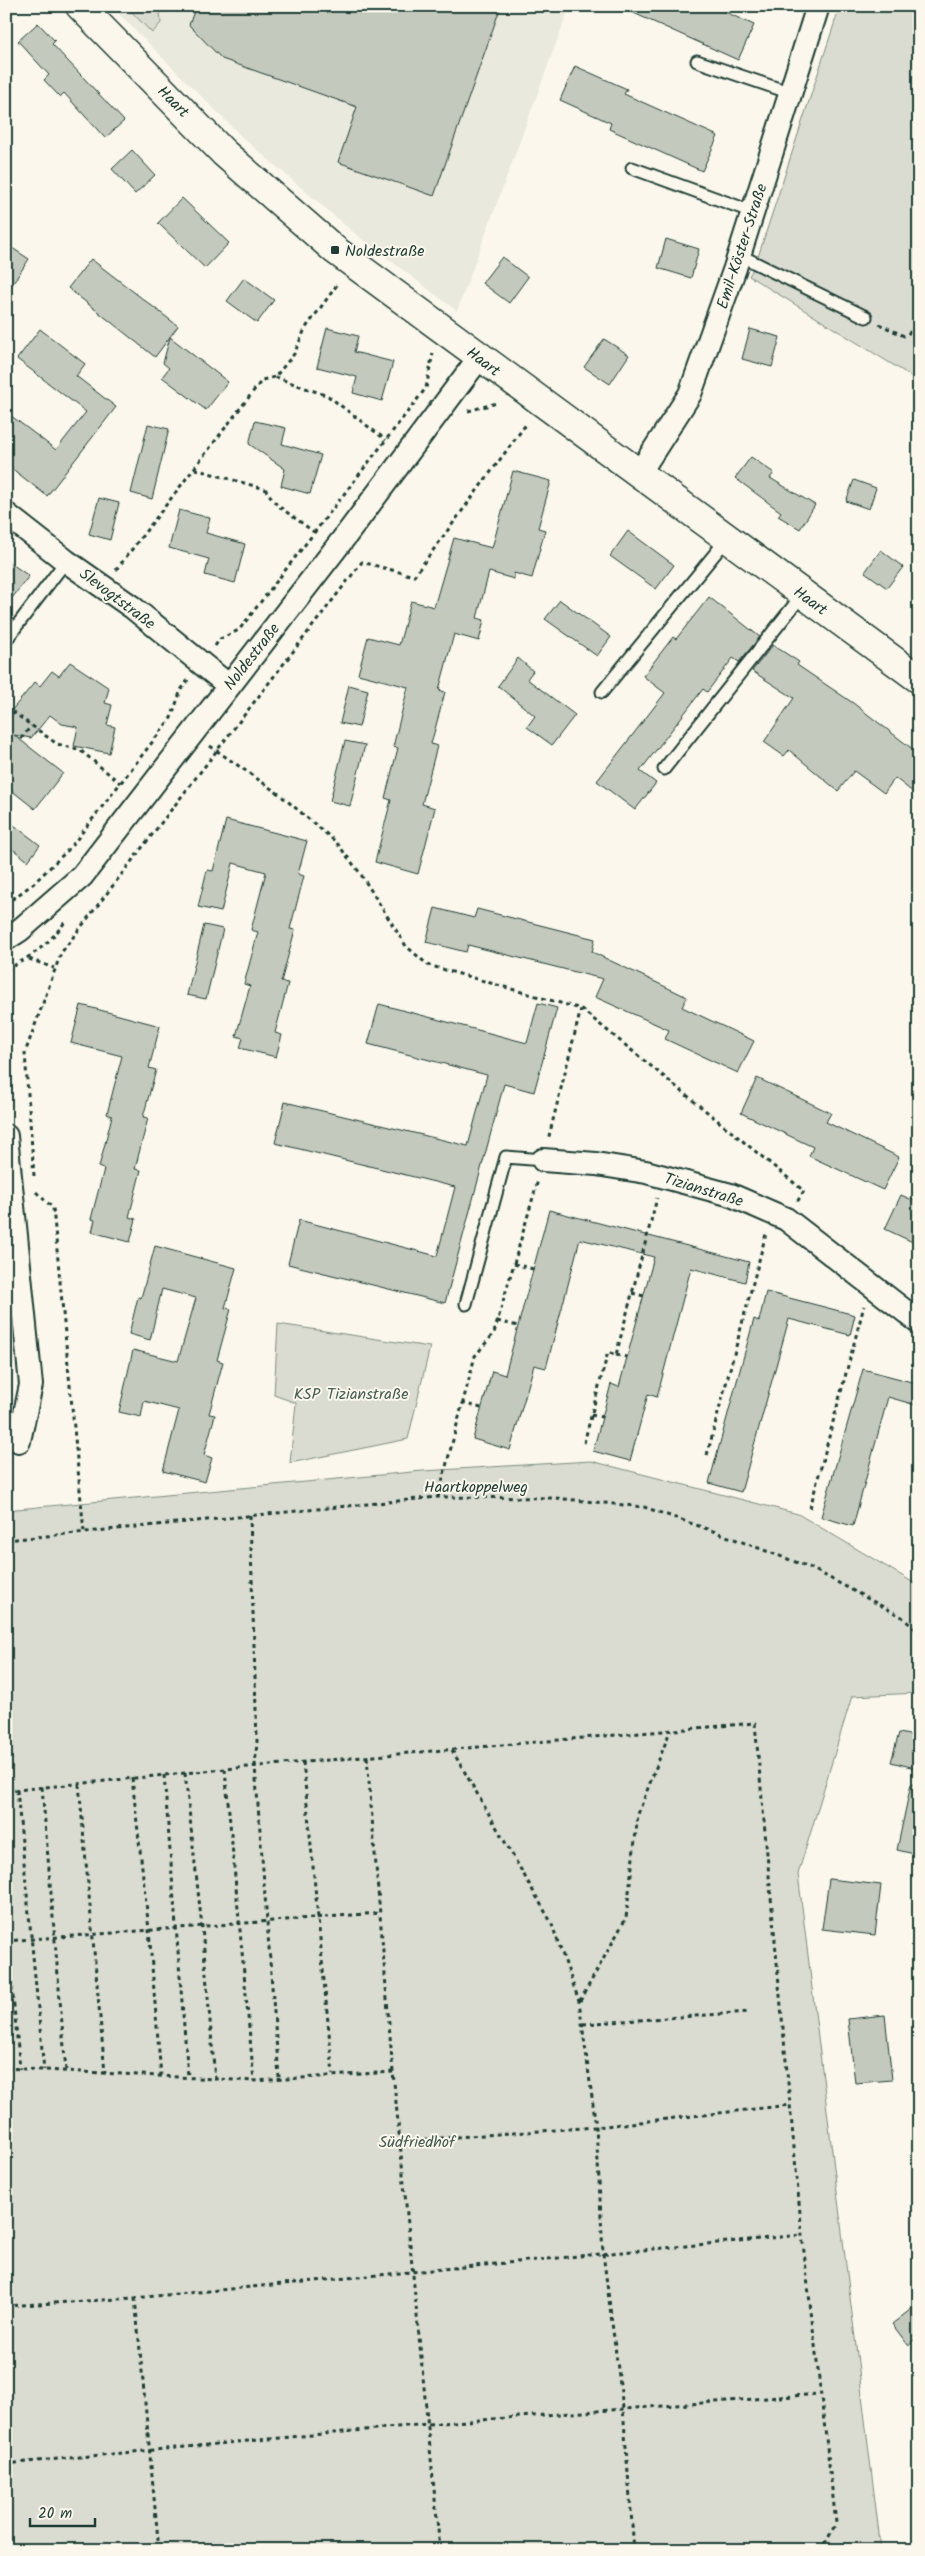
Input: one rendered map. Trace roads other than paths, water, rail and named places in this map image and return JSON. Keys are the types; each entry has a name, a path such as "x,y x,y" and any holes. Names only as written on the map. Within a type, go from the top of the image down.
{"main road":[{"name":"Haart","path":"80,6 224,153 335,250 638,475 919,679"}],"street":[{"name":"Emil-Köster-Straße","path":"638,475 690,394 739,255 818,6"},
{"name":"Noldestraße","path":"6,939 20,930 82,876 228,685 347,534 479,358"},
{"name":"Slevogtstraße","path":"6,514 66,560 104,586 228,685"},
{"path":"6,1136 31,1385 19,1441"},
{"name":"Tizianstraße","path":"543,1160 596,1164 662,1176 731,1195 779,1216 919,1322"}],"lane":[{"path":"697,61 791,93"},
{"path":"632,168 753,212"},
{"path":"739,255 866,317"},
{"path":"602,692 727,539"},
{"path":"6,640 66,560"},
{"path":"664,769 802,594"},
{"path":"466,1304 506,1157 543,1160"}],"place":[{"name":"Noldestraße","path":"335,250"}],"park label":[{"name":"KSP Tizianstraße","path":"351,1393"},
{"name":"Südfriedhof","path":"417,2141"}]}
